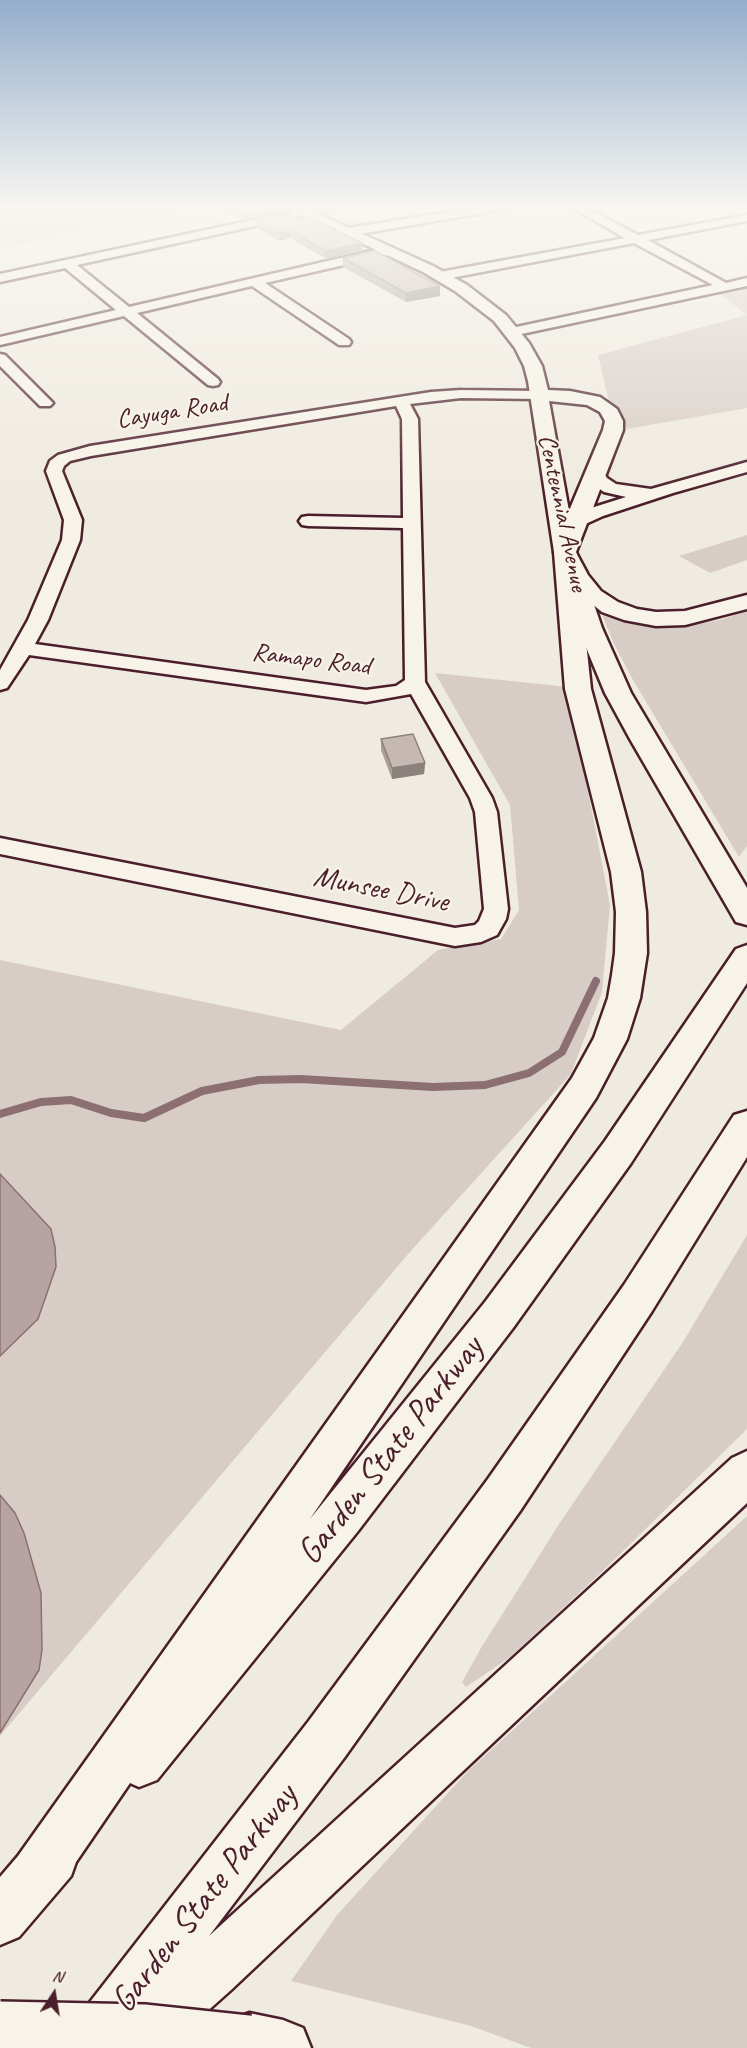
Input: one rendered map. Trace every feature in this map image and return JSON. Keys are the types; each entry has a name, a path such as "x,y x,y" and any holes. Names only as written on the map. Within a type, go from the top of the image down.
{"main road":[{"name":"Centennial Avenue","path":"483,303 512,332 533,366 570,537 582,608 618,693 652,757 747,914"},
{"path":"38,1872 566,1114 589,1079 610,1039 624,998 631,953 631,912 623,861 592,753 578,689 570,537 613,430 614,421 611,413 600,404 586,399 539,395"},
{"path":"570,537 578,578 593,596 610,607 632,615 657,619 685,618 747,602"},
{"name":"Garden State Parkway","path":"0,1918 38,1872 141,1760 426,1411 584,1200 669,1078 747,957"},
{"name":"Garden State Parkway","path":"89,2048 319,1750 484,1524 638,1298 747,1126"},
{"path":"123,2048 212,1971 742,1478"},
{"path":"0,2027 145,2030 266,2045"}],"street":[{"path":"114,303 213,382"},
{"path":"0,341 171,303"},
{"path":"285,303 344,342"},
{"path":"512,332 651,303"},
{"path":"0,358 45,403"},
{"name":"Cayuga Road","path":"0,684 38,620 71,540 74,520 54,471 56,464 64,459 90,451 450,394 539,395"},
{"name":"Ramapo Road","path":"23,648 366,696 402,691 415,682 410,419 401,401"},
{"path":"570,537 597,512 667,489 747,468"},
{"path":"595,472 604,485 617,490 635,492 667,489"},
{"path":"308,521 412,523"},
{"name":"Munsee Drive","path":"0,846 455,937 481,933 494,919 496,909 486,812 481,798 415,682"}],"shaded area":[{"path":"731,303 747,303 747,315"},
{"path":"747,315 747,408 627,429 609,402 598,355"},
{"path":"747,535 747,560 710,573 679,556"},
{"path":"603,609 676,627 720,620 747,611 747,846 739,857 633,680 614,644 601,612"},
{"path":"435,673 568,687 610,905 602,992 571,1074 409,1253 0,1736 0,960 341,1030 438,950 501,939 519,910 510,805"},
{"path":"0,1174 51,1229 56,1267 38,1319 0,1356"},
{"path":"747,1235 747,1429 604,1570 509,1658 466,1687 462,1682 481,1648 561,1521 683,1342"},
{"path":"0,1495 15,1513 24,1533 41,1593 42,1650 39,1670 0,1733"},
{"path":"747,1516 747,2048 531,2048 471,2026 291,1981 337,1915 468,1771"}],"building":[{"path":"413,734 425,763 392,768 381,739"}],"waterway":[{"path":"0,1114 41,1102 71,1100 111,1113 144,1118 202,1091 259,1080 301,1079 433,1087 485,1085 529,1073 562,1052 596,981"}]}
